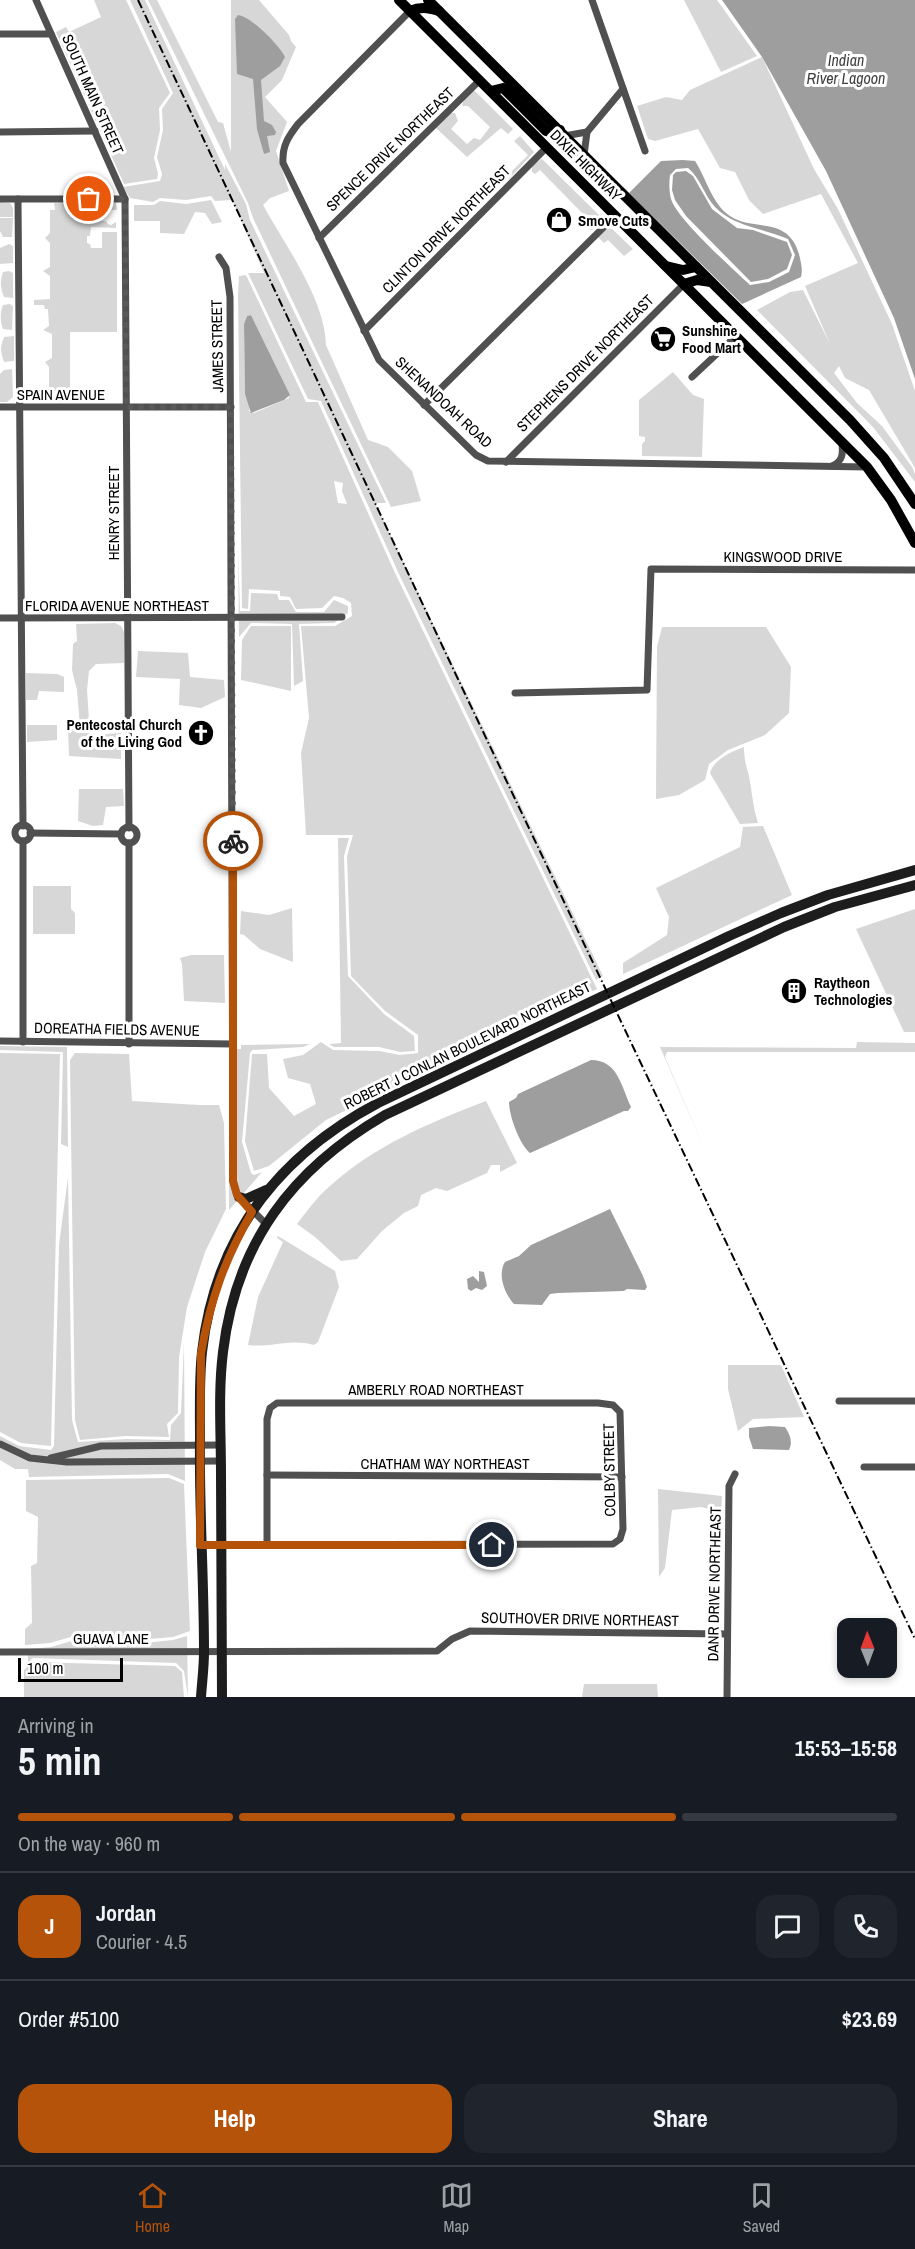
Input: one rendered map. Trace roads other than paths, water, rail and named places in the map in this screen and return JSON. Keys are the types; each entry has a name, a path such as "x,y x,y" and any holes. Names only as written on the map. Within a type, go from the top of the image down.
{"main road":[{"name":"DIXIE HIGHWAY","path":"399,0 867,467 891,500 915,543"},
{"name":"DIXIE HIGHWAY","path":"428,0 867,438 915,504"},
{"path":"410,11 418,8 440,11"},
{"path":"491,91 502,88 546,131 562,133"},
{"path":"547,147 560,143 573,144"},
{"path":"665,266 683,270 696,267"},
{"path":"684,284 697,280 712,282"},
{"name":"ROBERT J CONLAN BOULEVARD NORTHEAST","path":"201,1697 204,1652 200,1545 201,1354 206,1322 225,1263 252,1212 269,1189 310,1146 358,1114 781,913 828,895 915,870"},
{"name":"ROBERT J CONLAN BOULEVARD NORTHEAST","path":"222,1697 221,1375 227,1324 245,1266 266,1224 281,1202 319,1160 364,1127 385,1115 784,927 835,908 915,885"},
{"path":"239,1197 255,1196 269,1189"}],"street":[{"name":"SOUTH MAIN STREET","path":"36,0 125,199"},
{"path":"592,0 645,151"},
{"name":"SHENANDOAH ROAD","path":"410,11 298,124 288,136 282,150 283,163 379,360 424,405 476,455 488,461 867,467"},
{"path":"0,34 51,34"},
{"name":"SPENCE DRIVE NORTHEAST","path":"319,238 480,80"},
{"path":"584,155 587,132 623,89"},
{"path":"0,132 95,132"},
{"path":"562,133 587,132"},
{"name":"CLINTON DRIVE NORTHEAST","path":"364,331 547,147"},
{"path":"18,199 23,826"},
{"path":"0,200 125,199"},
{"name":"HENRY STREET","path":"125,199 129,828"},
{"path":"424,405 615,216"},
{"name":"JAMES STREET","path":"219,257 226,268 230,286 233,1181 239,1197"},
{"name":"STEPHENS DRIVE NORTHEAST","path":"506,462 684,284"},
{"path":"692,377 736,336"},
{"name":"SPAIN AVENUE","path":"0,407 231,407"},
{"path":"831,467 839,463 842,458 841,441"},
{"name":"KINGSWOOD DRIVE","path":"515,693 647,690 651,569 915,570"},
{"name":"FLORIDA AVENUE NORTHEAST","path":"0,618 342,617"},
{"path":"23,826 27,827 30,833 29,838 23,841"},
{"path":"23,826 15,832 18,839 23,841"},
{"path":"121,834 123,830 129,828 135,831 137,835 135,840 129,843"},
{"path":"30,833 121,834"},
{"path":"121,834 122,839 129,843"},
{"path":"23,841 23,1042"},
{"path":"129,843 129,1044"},
{"name":"DOREATHA FIELDS AVENUE","path":"0,1041 233,1044"},
{"path":"239,1197 266,1224"},
{"path":"838,1401 915,1401"},
{"name":"AMBERLY ROAD NORTHEAST","path":"267,1475 268,1413 273,1406 282,1402 608,1404"},
{"name":"COLBY STREET","path":"267,1545 608,1545 617,1542 623,1529 621,1415 616,1407 608,1404"},
{"path":"0,1444 30,1458 67,1462 221,1461"},
{"path":"121,1445 122,1461"},
{"path":"46,1459 87,1448 121,1445 221,1446"},
{"path":"864,1467 915,1467"},
{"name":"DANR DRIVE NORTHEAST","path":"727,1697 729,1486 735,1473"},
{"path":"200,1545 267,1545 267,1475"},
{"name":"CHATHAM WAY NORTHEAST","path":"267,1475 622,1477"},
{"name":"SOUTHOVER DRIVE NORTHEAST","path":"222,1650 437,1651 452,1639 470,1631 726,1634"},
{"name":"GUAVA LANE","path":"0,1652 204,1652 222,1650"}],"water":[{"name":"Indian River Lagoon","path":"722,0 915,0 915,379 894,318 826,171 762,57"},
{"path":"238,15 264,32 285,57 280,66 261,80 264,121 272,125 276,132 275,135 267,136 270,152 264,154 257,129 253,79 237,74 235,19"},
{"path":"661,161 695,161 712,195 726,213 736,219 786,233 799,254 801,277 742,304 629,193","holes":["688,168 711,202 723,214 740,223 788,239 795,255 789,272 769,282 750,285 706,243 675,208 670,196 670,175 676,169"]},
{"path":"686,171 693,176 712,209 737,228 753,230 787,242 792,255 787,269 768,279 751,282 686,216 675,200 672,190 673,175 676,172"},
{"path":"251,315 290,395 284,400 251,413 245,394 244,324 247,316"},
{"path":"591,1060 600,1061 613,1069 631,1107 628,1111 530,1153 522,1144 516,1130 509,1102 518,1094"},
{"path":"610,1209 643,1276 647,1287 645,1290 558,1293 550,1294 542,1305 514,1304 503,1284 502,1273 505,1262 519,1256 531,1245"},
{"path":"479,1271 484,1272 487,1286 482,1290 476,1288 471,1291 468,1289 467,1279 473,1276 479,1282"},
{"path":"785,1427 790,1438 789,1450 753,1449 749,1428"}],"railway":[{"path":"138,0 915,1639"}],"place":[{"name":"Smove Cuts","path":"559,220"},
{"name":"Sunshine Food Mart","path":"663,339"},
{"name":"Pentecostal Church of the Living God","path":"201,733"},
{"name":"Raytheon Technologies","path":"794,991"}]}
